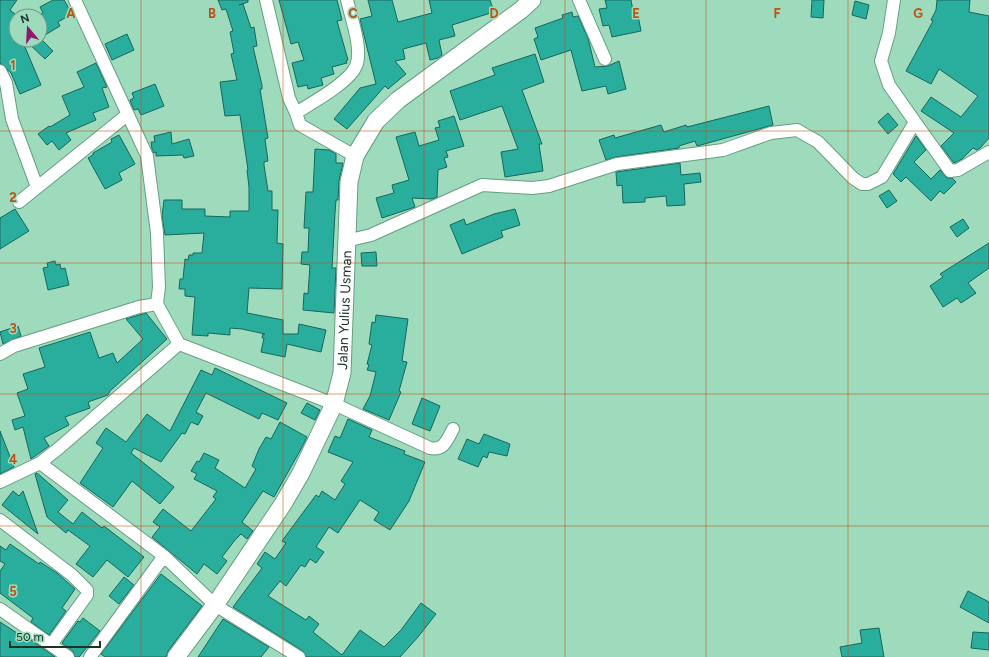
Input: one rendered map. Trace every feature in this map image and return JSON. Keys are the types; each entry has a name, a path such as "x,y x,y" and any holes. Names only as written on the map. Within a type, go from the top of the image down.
{"street":[{"path":"75,0 147,156 157,233 159,286 157,304 179,344 334,404 399,436 436,450 446,443 453,429"},
{"path":"266,0 289,98 300,125 355,156"},
{"path":"296,113 330,91 350,74 356,66 358,56 356,37 347,0"},
{"name":"Jalan Yulius Usman","path":"176,657 215,605 283,504 301,473 334,404 342,373 349,182 355,156 376,121 398,100 515,15 532,0"},
{"path":"579,0 605,59"},
{"path":"894,0 889,33 882,61 889,84 950,171 958,170 989,152"},
{"path":"0,70 6,83 12,119 37,187"},
{"path":"19,202 127,115"},
{"path":"346,241 371,235 482,185 532,188 549,186 617,164 723,150 770,132 798,130 818,142 853,178 862,184 868,184 882,177 915,122"},
{"path":"0,354 14,346 139,307 157,304"},
{"path":"0,482 40,463 179,344"},
{"path":"40,463 164,556 215,605 283,652 299,657"},
{"path":"0,520 72,575 87,590 87,595 51,645"},
{"path":"90,657 164,556"},
{"path":"0,609 68,657"}],"building":[{"path":"0,0 17,0 11,8 8,8 8,48 25,48 41,85 20,94 11,73 0,63"},
{"path":"53,0 64,0 72,14 58,22 60,26 48,33 48,8 40,7"},
{"path":"218,0 248,0 248,2 239,5 243,4 251,28 254,27 257,46 253,47 262,85 262,89 260,89 268,138 265,139 268,161 264,162 264,165 268,191 272,191 272,210 278,210 277,243 283,244 282,289 249,288 247,313 283,320 283,334 298,334 299,324 326,330 321,352 287,344 285,357 261,352 264,338 262,338 263,334 265,334 242,329 230,328 230,335 208,333 208,336 192,335 195,297 185,296 185,289 179,289 180,279 183,279 185,259 188,260 189,255 193,255 193,253 202,253 204,233 165,235 162,216 164,200 182,200 182,209 205,209 205,216 230,217 230,211 249,211 248,170 240,115 225,116 220,82 237,80 231,54 234,53 230,32 233,31 226,9 222,10"},
{"path":"279,0 337,0 342,20 337,21 348,60 346,61 347,63 332,67 334,74 321,78 323,85 308,89 307,85 298,87 292,63 304,60 298,42 291,44"},
{"path":"368,0 392,0 398,22 432,13 429,0 490,0 494,12 452,25 455,36 439,40 442,55 438,58 430,60 426,43 403,49 405,59 395,61 406,74 388,89 385,86 347,129 334,119 360,88 376,84 360,19 372,16"},
{"path":"605,0 631,0 634,16 638,15 641,31 612,37 609,25 603,26 599,9 607,8"},
{"path":"812,0 824,0 823,18 811,17"},
{"path":"937,0 970,0 969,12 989,16 989,138 980,148 977,150 973,148 962,159 954,163 941,146 954,133 921,111 931,97 961,117 978,96 939,69 931,84 906,71 933,21 931,20 936,10"},
{"path":"855,1 869,5 866,19 852,15"},
{"path":"572,12 573,17 578,16 588,38 595,67 608,66 619,61 626,89 608,94 606,86 582,91 571,50 541,60 534,39 538,37 535,28 563,18 562,15"},
{"path":"127,34 134,50 112,60 105,44"},
{"path":"48,46 53,51 45,59 33,48 48,48"},
{"path":"535,54 544,82 522,90 542,144 539,144 543,171 505,177 501,152 518,149 502,106 460,120 450,91 495,75 492,68"},
{"path":"96,63 107,87 102,88 109,107 93,113 96,120 66,133 71,140 59,150 52,141 47,145 38,134 49,126 50,127 70,115 62,96 84,87 77,72"},
{"path":"155,84 164,106 141,115 138,109 134,110 131,103 130,100 134,98 132,93"},
{"path":"769,106 773,125 697,146 695,141 679,146 679,148 616,157 606,160 599,140 614,135 615,138 661,125 664,132 686,125 687,127"},
{"path":"888,113 898,125 888,134 878,122"},
{"path":"454,116 464,146 446,151 448,157 444,158 447,167 438,170 437,197 432,199 412,198 415,207 382,218 376,198 394,193 392,185 409,180 396,137 415,132 419,146 439,140 435,128 440,127 438,121"},
{"path":"171,132 172,144 189,139 194,156 184,158 183,155 156,156 156,152 154,153 152,149 151,142 155,142 154,136"},
{"path":"119,135 135,164 119,173 122,180 105,189 88,158 93,155 93,153 112,142 111,139"},
{"path":"916,136 926,150 914,162 931,179 940,170 947,178 952,178 956,182 944,194 940,191 931,201 906,177 901,182 893,174"},
{"path":"315,149 329,150 336,154 336,163 343,163 335,213 332,268 336,268 334,313 303,310 304,293 308,294 310,265 301,264 302,252 308,252 309,228 304,228 306,192 313,192"},
{"path":"680,163 681,175 700,173 701,182 684,184 685,205 667,206 666,196 645,198 645,202 623,203 622,185 617,186 616,172"},
{"path":"889,190 897,201 887,208 879,196"},
{"path":"15,209 29,231 0,249 0,218"},
{"path":"515,209 520,225 501,231 503,237 462,254 450,225 464,219 466,225 494,214"},
{"path":"963,219 969,228 957,237 950,227"},
{"path":"989,243 989,268 968,283 976,293 961,303 957,298 943,307 930,286 943,277 940,274"},
{"path":"376,252 377,266 362,266 361,253"},
{"path":"55,261 56,265 60,264 61,269 65,268 69,285 48,290 43,268 48,267 47,263"},
{"path":"146,313 167,339 110,391 108,395 88,402 90,408 65,417 69,425 44,438 49,446 31,459 23,427 15,430 12,420 25,416 17,393 28,389 23,374 45,367 39,348 90,332 99,358 113,353 117,363 143,339 126,319"},
{"path":"376,315 408,319 402,361 407,362 399,391 401,392 389,420 363,409 370,396 376,372 367,370 369,365 367,364 372,345 369,344 372,322 375,323"},
{"path":"18,326 21,336 3,344 0,332"},
{"path":"215,368 287,403 278,420 262,413 259,419 206,393 196,412 203,416 198,425 191,422 185,434 182,433 161,462 134,448 131,453 174,487 160,504 132,481 113,507 80,483 103,448 96,443 106,428 126,442 147,414 170,431 201,370 212,375"},
{"path":"422,398 440,406 430,431 412,424"},
{"path":"307,403 320,410 315,420 301,413"},
{"path":"348,419 372,430 369,437 405,451 404,454 425,462 409,501 390,530 374,520 379,512 360,500 338,533 329,527 316,547 324,552 316,563 310,559 305,567 301,565 286,586 280,581 268,596 306,620 309,616 319,624 313,632 342,655 360,630 384,647 401,630 421,603 436,614 400,657 306,657 303,651 233,607 262,568 257,564 265,552 275,559 286,543 282,541 316,495 319,497 322,491 335,500 345,484 341,481 353,462 328,452 335,436 340,438"},
{"path":"280,422 307,437 301,449 274,497 263,491 242,522 253,531 247,539 241,534 235,540 222,557 227,561 217,574 204,564 197,574 152,537 160,527 153,522 163,509 191,531 216,499 213,497 217,491 194,479 197,474 191,471 197,461 199,462 204,453 219,460 215,468 245,488 256,469 252,466 259,449 266,437 271,439"},
{"path":"0,431 14,467 0,474"},
{"path":"484,434 510,444 507,456 489,452 487,458 483,456 478,467 458,459 467,439 479,444"},
{"path":"37,473 68,500 58,512 73,524 82,512 102,528 104,526 144,557 128,577 107,560 93,577 76,564 90,546 68,530 66,533 47,517 35,474"},
{"path":"13,491 19,496 23,491 38,534 2,505"},
{"path":"10,544 39,564 40,562 57,573 75,589 62,608 66,611 49,635 31,622 33,618 0,593 0,571 5,564 0,561 0,546 6,550"},
{"path":"161,574 202,606 168,651 166,657 105,657 101,654"},
{"path":"124,577 134,585 119,604 109,596"},
{"path":"968,591 989,602 989,623 960,607"},
{"path":"83,618 100,631 79,657 75,657 73,651 62,643 78,621 80,622"},
{"path":"223,619 269,647 261,657 198,657"},
{"path":"0,622 20,635 21,633 55,657 0,657"},
{"path":"879,628 884,657 842,657 840,647 862,643 860,630"},
{"path":"973,632 989,633 989,650 971,648"}]}
